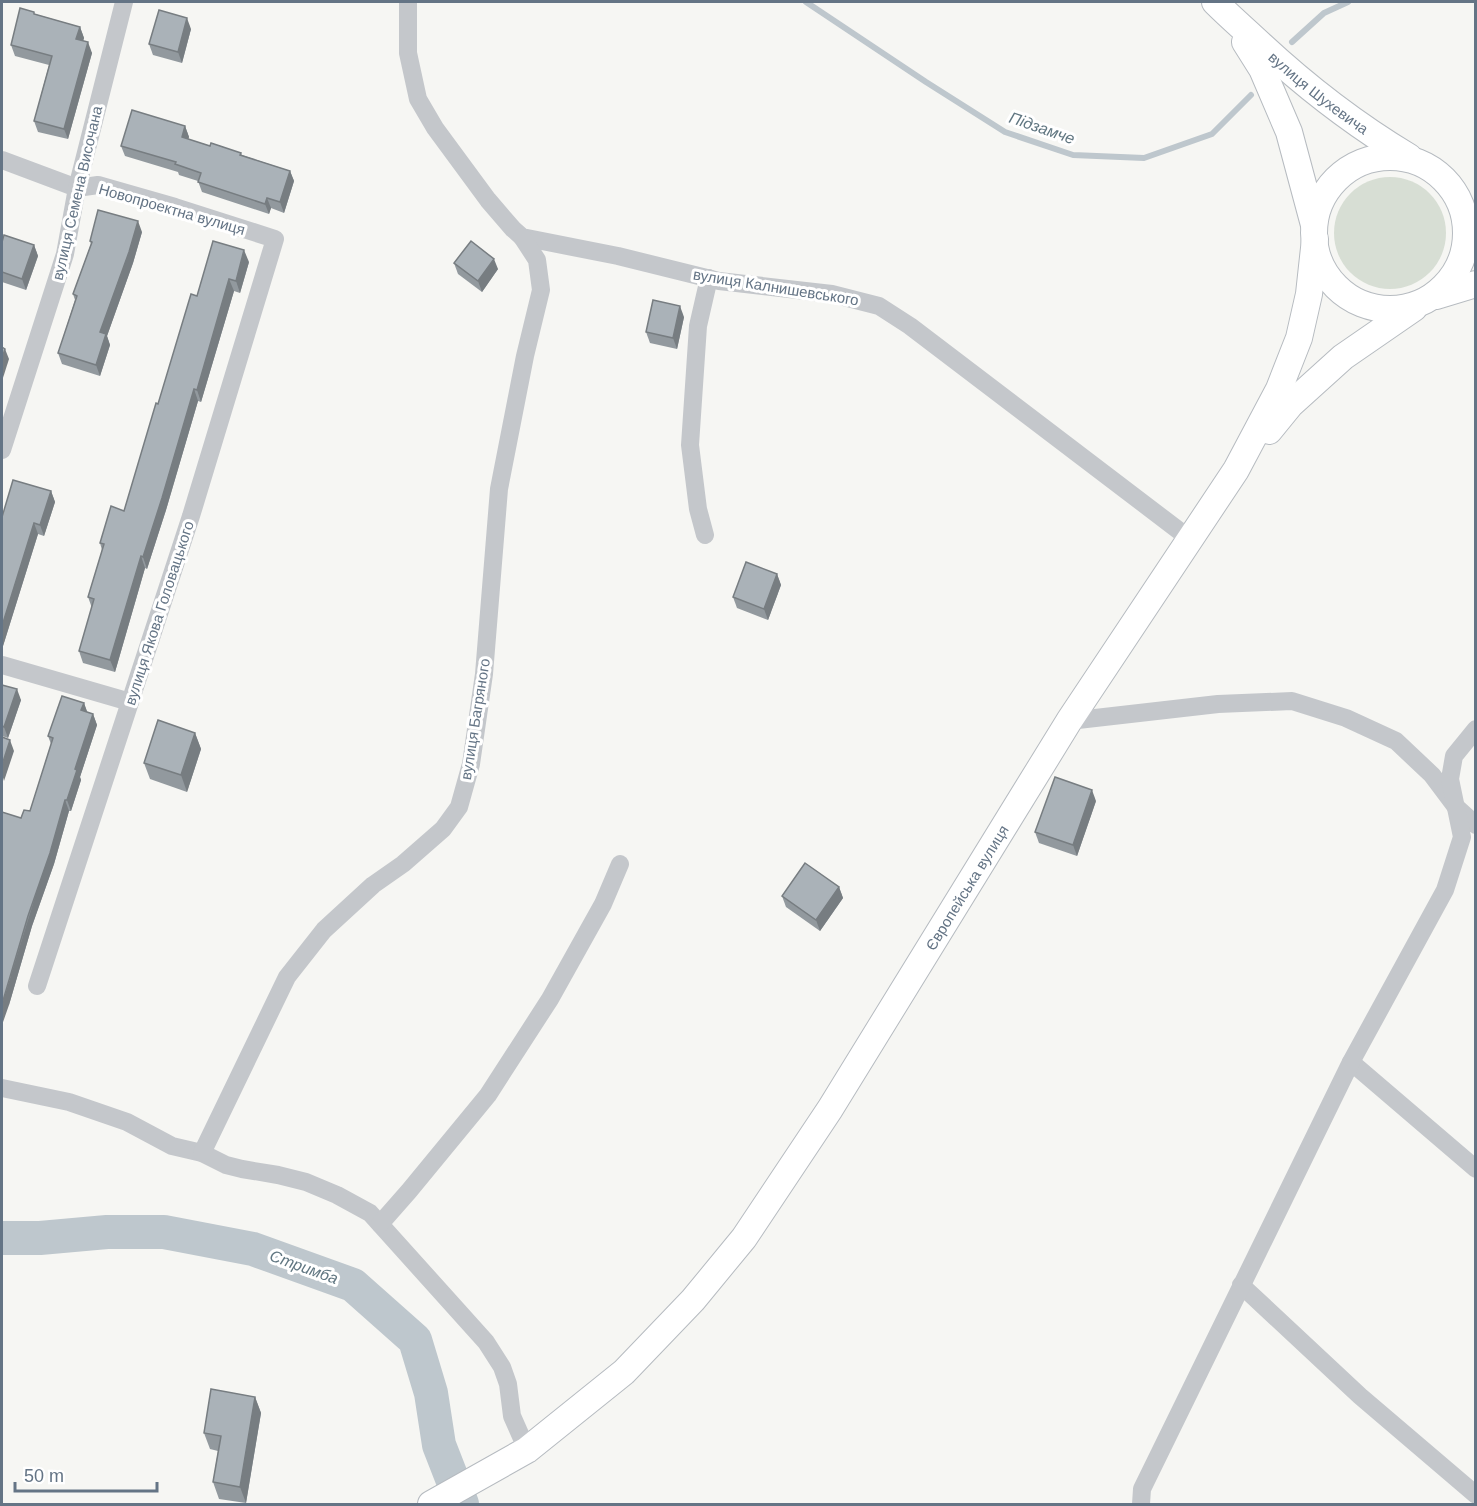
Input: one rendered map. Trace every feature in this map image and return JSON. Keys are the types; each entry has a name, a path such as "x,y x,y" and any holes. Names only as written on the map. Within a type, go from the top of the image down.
{"main road":[{"name":"вулиця Шухевича","path":"1220,7 1278,61 1328,102 1378,139 1425,166"},
{"name":"вулиця Шухевича","path":"1220,7 1262,69 1289,132 1315,233"},
{"path":"1236,470 1279,389 1299,338 1309,294 1320,204 1333,184 1351,168 1372,159 1396,158 1425,166 1476,189"},
{"path":"1236,470 1291,404 1343,357 1439,291 1455,273 1464,251 1466,228 1460,204 1455,194 1439,176 1425,166"},
{"path":"1315,233 1316,251 1325,273 1350,298 1372,307 1384,309 1408,307 1476,284"},
{"name":"Європейська вулиця","path":"431,1504 527,1450 624,1372 693,1300 744,1238 830,1109 1069,721 1236,470"}],"street":[{"name":"вулиця Семена Височана","path":"2,450 65,254 77,188 124,2"},
{"path":"408,2 408,53 418,99 435,128 488,200 522,237"},
{"name":"Новопроектна вулиця","path":"2,160 77,188 98,185 275,239"},
{"name":"вулиця Калнишевського","path":"522,237 618,256 719,281 832,294 879,306 919,333 1190,539"},
{"name":"вулиця Багряного","path":"202,1153 287,977 324,930 373,885 403,864 443,829 459,807 471,764 484,674 499,489 525,356 541,290 537,260 522,237"},
{"name":"вулиця Якова Головацького","path":"37,986 191,516 275,239"},
{"path":"705,535 698,509 690,445 698,326 709,278"},
{"path":"2,665 130,702"},
{"path":"1069,721 1218,704 1292,701 1346,718 1396,741 1432,775 1456,807 1476,825"},
{"path":"1141,1504 1142,1489 1350,1062 1445,890 1462,837 1450,779 1454,756 1476,729"},
{"path":"380,1224 488,1095 550,999 603,904 620,864"},
{"path":"1350,1062 1476,1169"},
{"path":"2,1088 69,1102 127,1122 172,1146 202,1153 226,1165 306,1182 337,1194 370,1213 486,1342 502,1367 508,1384 512,1416 527,1450"},
{"path":"1242,1285 1360,1396 1476,1495"}],"shaded area":[{"path":"1390,177 1411,182 1429,194 1441,212 1446,233 1441,254 1429,272 1411,284 1390,289 1369,284 1351,272 1339,254 1334,233 1339,212 1351,194 1369,182"}],"building":[{"path":"20,8 80,27 76,39 88,42 64,129 34,121 52,56 11,45"},
{"path":"159,10 187,18 178,52 149,44"},
{"path":"132,110 185,126 182,137 210,146 211,143 290,171 280,202 267,198 265,204 198,182 201,173 175,164 176,162 121,146"},
{"path":"98,210 138,221 100,332 106,334 96,365 58,353 77,296 73,294 92,242 90,241"},
{"path":"4,235 34,245 22,279 2,272"},
{"path":"213,241 244,250 236,281 229,279 197,390 194,389 110,660 79,651 94,599 88,597 104,544 100,543 111,506 124,511 191,294 197,296"},
{"path":"471,241 494,259 478,281 454,263"},
{"path":"653,300 680,306 673,338 646,332"},
{"path":"13,480 51,491 40,525 34,523 2,626 2,517"},
{"path":"746,562 777,574 764,609 733,597"},
{"path":"2,685 17,689 4,727 2,726"},
{"path":"62,696 84,703 81,710 93,714 2,1004 2,812 21,818 24,810 30,811 53,738 48,736"},
{"path":"158,720 195,733 181,775 144,763"},
{"path":"2,737 10,740 2,765"},
{"path":"1055,777 1092,790 1073,845 1035,832"},
{"path":"805,863 839,887 816,920 782,896"},
{"path":"211,1389 255,1397 240,1487 213,1482 221,1436 204,1433"}],"waterway":[{"name":"Підзамче","path":"806,2 1005,132 1073,155 1144,158 1212,134 1251,95"},
{"name":"Підзамче","path":"1292,42 1324,13 1348,2"},
{"name":"Стримба","path":"2,1238 40,1238 107,1232 164,1232 253,1249 353,1285 415,1340 431,1393 439,1445 462,1504"}]}
